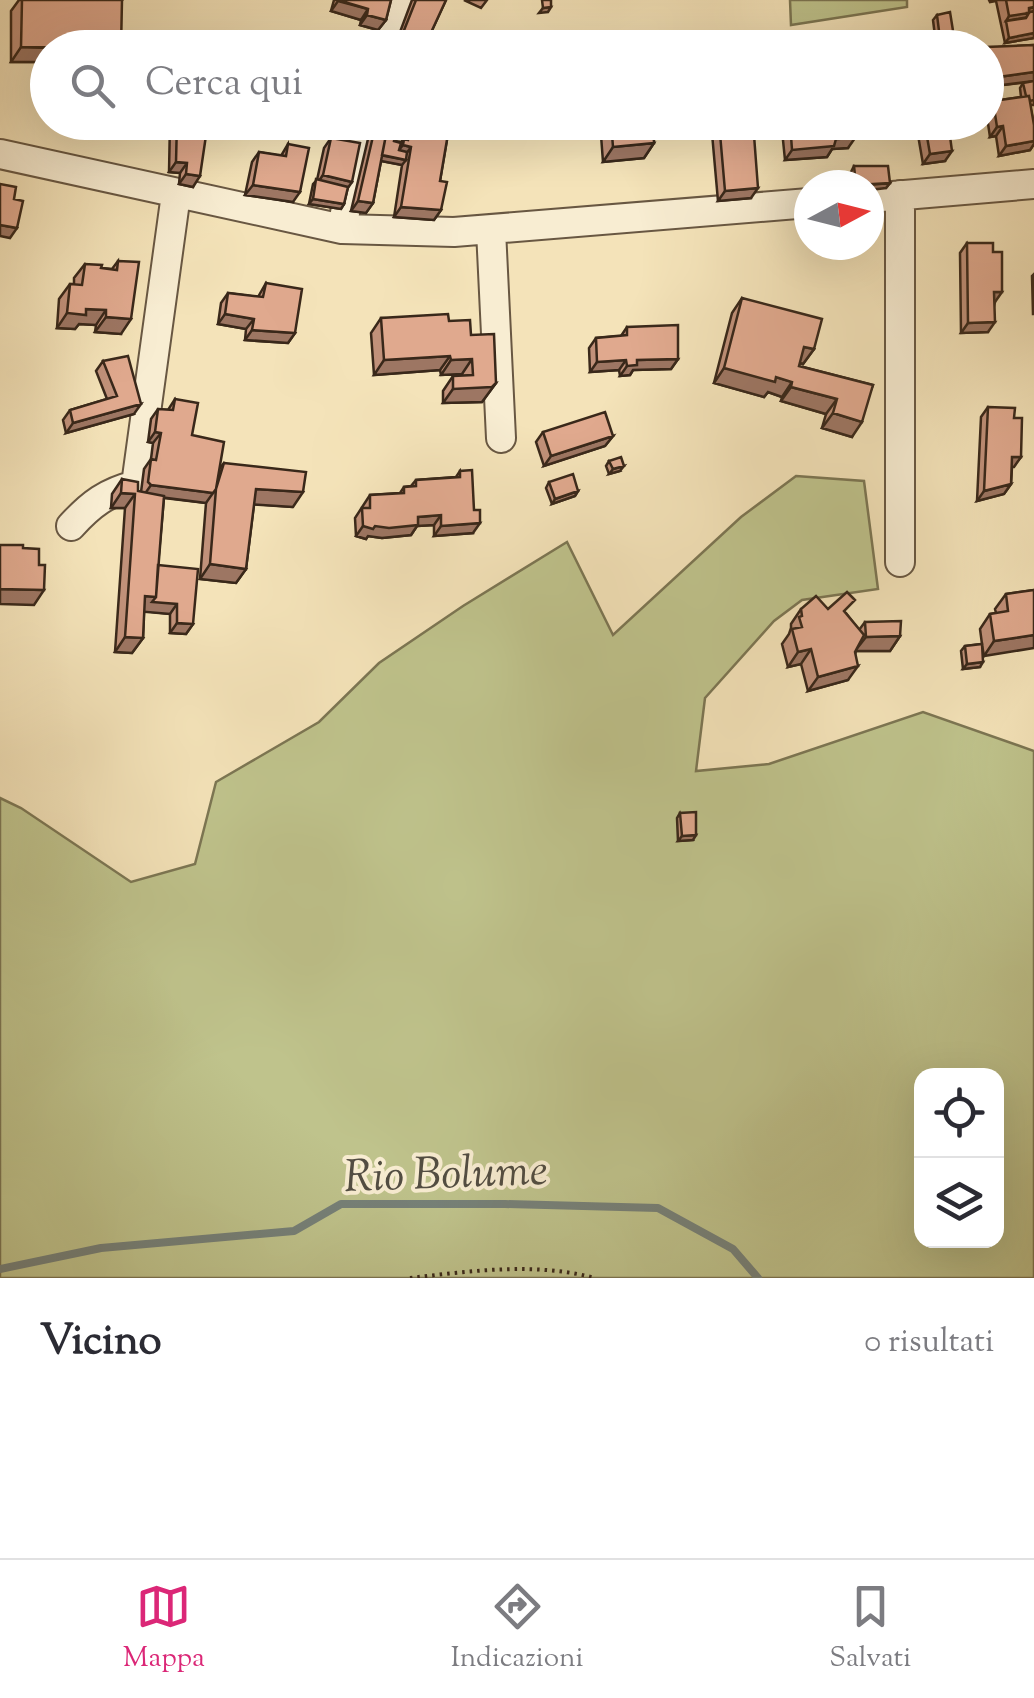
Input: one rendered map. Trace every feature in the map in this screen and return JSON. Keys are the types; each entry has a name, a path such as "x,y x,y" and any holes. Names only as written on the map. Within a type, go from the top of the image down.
{"street":[{"path":"390,30 399,2"},
{"path":"342,229 359,140"},
{"path":"0,154 342,229 490,230 794,204"},
{"path":"884,197 1034,184"},
{"path":"71,526 109,492 136,484 176,194"},
{"path":"900,195 900,562"},
{"path":"490,230 501,438"}],"path":[{"path":"410,1278 498,1270 567,1271 595,1278"}],"green space":[{"path":"790,0 907,0 907,7 791,25"},
{"path":"796,476 864,481 878,589 802,600 774,621 705,698 696,771 769,764 923,712 1034,751 1034,1278 0,1278 0,798 131,882 195,864 216,782 319,722 379,663 567,542 613,635 741,517"}],"building":[{"path":"22,0 122,0 121,30 30,30 30,47 21,47"},
{"path":"338,0 391,0 386,20 367,15 368,9"},
{"path":"416,0 446,0 432,30 404,30"},
{"path":"542,0 551,0 551,7 543,8"},
{"path":"1006,0 1034,0 1034,7 1029,8 1029,13 1009,16"},
{"path":"1034,11 1034,33 1009,38 1006,21 1026,18 1026,13"},
{"path":"950,12 953,30 939,30 937,15"},
{"path":"1034,45 1034,72 1004,76 1004,46"},
{"path":"1034,81 1034,100 1030,101 1023,83"},
{"path":"1029,96 1034,141 1006,146 1004,99"},
{"path":"177,140 205,140 200,176 186,174 187,163 176,162"},
{"path":"331,140 360,143 352,182 323,175"},
{"path":"372,140 385,140 373,203 358,201"},
{"path":"385,140 401,143 399,150 407,152 406,160 382,155"},
{"path":"404,140 447,140 440,181 447,182 441,210 401,207 411,147 403,145"},
{"path":"612,140 654,140 654,143 613,147"},
{"path":"721,140 754,140 758,188 725,191"},
{"path":"791,140 836,140 834,146 792,150"},
{"path":"928,140 950,140 952,151 930,154"},
{"path":"288,144 309,148 300,192 253,185 259,152 286,156"},
{"path":"854,166 888,166 890,183 884,183 884,170 854,170"},
{"path":"316,179 348,187 344,204 313,199"},
{"path":"0,184 16,187 14,199 23,201 17,228 0,225"},
{"path":"967,243 993,243 993,252 1002,252 1002,292 994,292 995,322 968,323"},
{"path":"118,261 139,262 131,319 106,317 106,310 86,309 86,315 67,313 70,284 82,285 85,264 117,270"},
{"path":"266,283 302,289 295,333 252,330 254,319 225,314 228,293 263,297"},
{"path":"742,298 822,319 814,349 804,347 799,366 873,385 862,422 833,413 837,399 791,387 792,382 776,377 775,382 724,368"},
{"path":"448,314 449,321 470,320 471,335 494,334 496,383 492,387 453,389 453,376 473,375 472,359 451,360 450,356 384,360 381,318"},
{"path":"678,325 678,359 637,360 637,365 627,366 626,360 597,362 596,338 627,335 627,327"},
{"path":"128,356 141,404 73,423 70,410 117,396 103,361"},
{"path":"175,399 198,403 192,435 224,442 213,493 148,482 161,433 155,432 158,409 173,410"},
{"path":"988,407 1015,408 1014,418 1022,418 1021,457 1012,457 1011,484 984,491"},
{"path":"605,412 613,436 551,456 543,432"},
{"path":"621,457 624,466 613,469 609,461"},
{"path":"224,463 306,472 303,492 256,489 246,569 210,564 216,489"},
{"path":"472,470 474,510 480,510 480,523 441,526 441,515 418,517 418,525 373,529 363,526 362,508 370,508 370,495 404,493 404,487 416,486 416,480 460,477 460,471"},
{"path":"573,474 578,491 555,499 549,482"},
{"path":"122,479 138,482 138,491 164,496 156,597 145,596 143,638 125,637 135,494 121,493"},
{"path":"0,545 39,549 39,565 45,565 44,590 0,589"},
{"path":"158,565 198,569 193,624 177,623 177,604 152,602 156,597"},
{"path":"1034,590 1034,635 994,641 990,614 1008,611 1006,594"},
{"path":"847,592 855,600 844,611 864,635 855,652 858,666 818,677 811,649 798,652 792,629 802,627 801,609 816,596 828,609"},
{"path":"901,621 900,636 866,637 865,622"},
{"path":"982,644 983,662 967,664 965,646"},
{"path":"696,812 696,835 682,836 680,813"}],"waterway":[{"name":"Rio Bolume","path":"0,1269 101,1248 294,1231 341,1204 505,1204 658,1208 733,1249 758,1278"}]}
